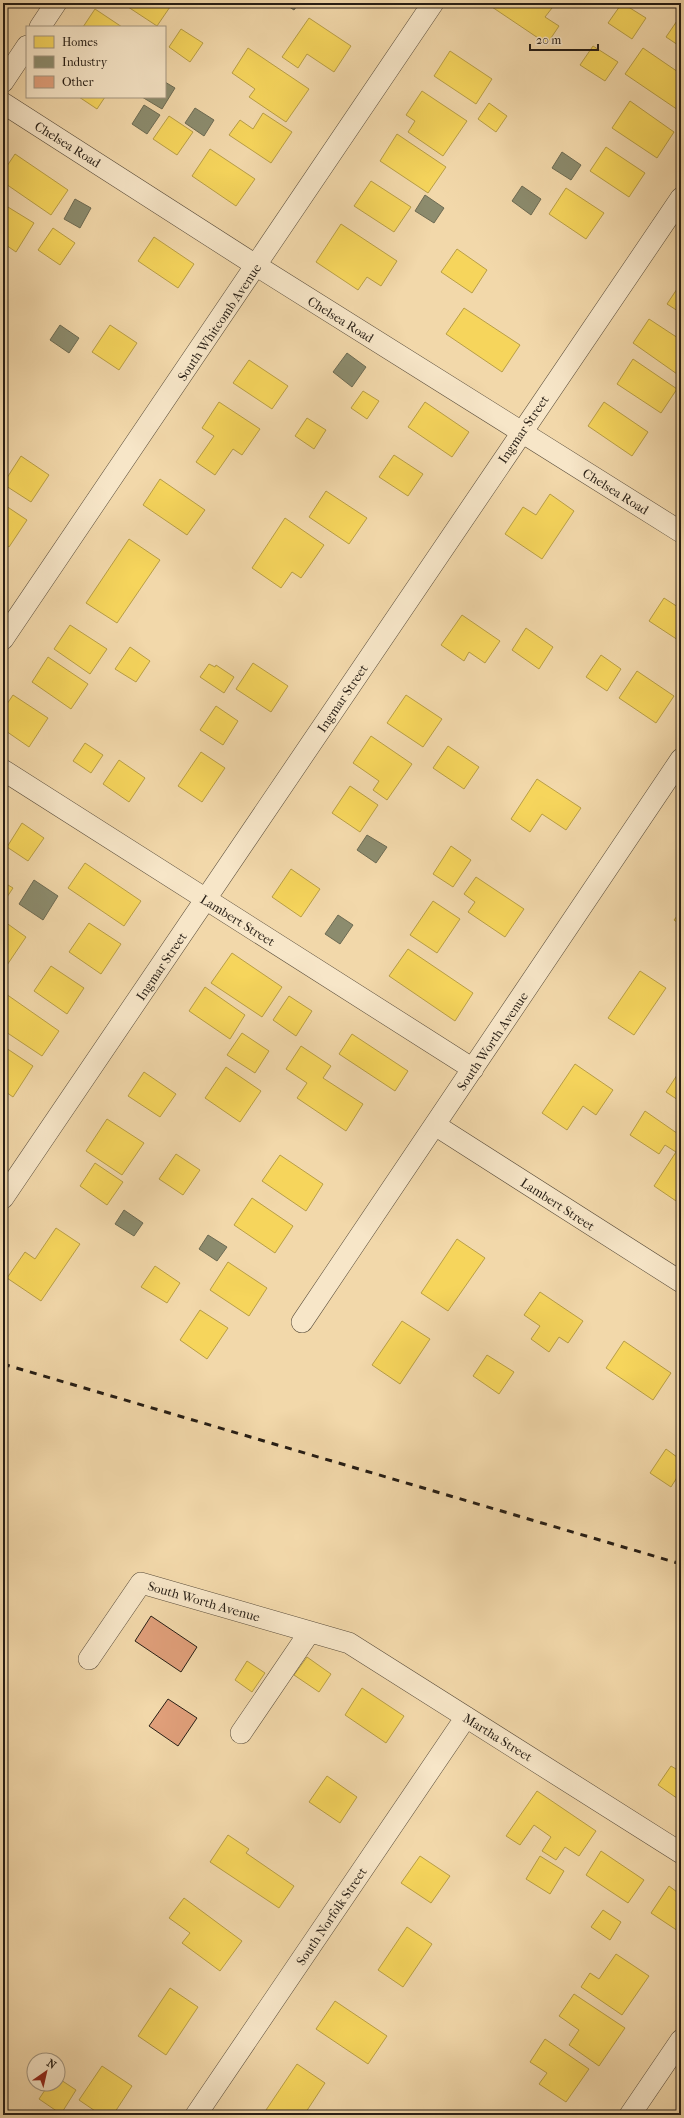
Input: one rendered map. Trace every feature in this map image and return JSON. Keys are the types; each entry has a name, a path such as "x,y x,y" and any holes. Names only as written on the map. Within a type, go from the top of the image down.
{"street":[{"path":"41,26 56,3"},
{"name":"South Whitcomb Avenue","path":"3,639 257,266 433,3"},
{"path":"3,82 26,48"},
{"name":"Chelsea Road","path":"3,103 257,266 681,532"},
{"name":"Ingmar Street","path":"3,1198 681,198"},
{"name":"South Worth Avenue","path":"302,1322 474,1069 681,759"},
{"name":"Lambert Street","path":"3,770 474,1069"},
{"name":"Lambert Street","path":"435,1125 681,1282"},
{"name":"South Worth Avenue","path":"89,1659 141,1583 309,1632"},
{"path":"241,1733 309,1632"},
{"name":"Martha Street","path":"309,1632 349,1643 681,1853"},
{"name":"South Norfolk Street","path":"196,2115 466,1717"},
{"path":"630,2115 681,2040"}],"building: Homes":[{"path":"122,3 171,3 172,4 157,26"},
{"path":"490,3 544,3 552,8 545,17 559,26 547,44 489,5"},
{"path":"622,3 646,18 632,39 608,23"},
{"path":"95,9 120,26 84,26"},
{"path":"681,15 681,47 666,37"},
{"path":"309,18 351,46 334,72 307,54 298,68 282,57"},
{"path":"181,29 203,43 190,62 169,47"},
{"path":"593,46 618,62 605,81 580,65"},
{"path":"248,48 309,89 286,122 249,97 255,89 232,73"},
{"path":"643,48 681,74 681,112 625,74"},
{"path":"450,51 492,79 476,104 434,76"},
{"path":"422,91 467,121 443,156 408,132 415,121 406,115"},
{"path":"80,98 104,98 97,109"},
{"path":"630,101 674,132 657,158 612,128"},
{"path":"489,103 507,116 496,132 478,119"},
{"path":"263,113 292,132 271,163 229,135 240,120 253,129"},
{"path":"169,116 193,132 177,155 153,139"},
{"path":"397,134 446,167 428,193 380,161"},
{"path":"606,147 645,173 629,197 590,171"},
{"path":"210,149 255,179 236,206 192,176"},
{"path":"15,154 68,190 51,215 3,182 3,172"},
{"path":"371,181 411,207 394,232 354,206"},
{"path":"566,188 604,213 586,239 549,214"},
{"path":"3,204 34,223 16,252 3,243"},
{"path":"341,224 397,261 381,286 367,277 358,290 316,262"},
{"path":"53,228 75,243 60,265 38,250"},
{"path":"154,237 194,264 178,288 138,261"},
{"path":"457,249 487,270 472,293 441,272"},
{"path":"681,283 681,313 667,304"},
{"path":"464,308 520,345 502,372 446,334"},
{"path":"649,319 681,340 681,368 677,374 633,343"},
{"path":"110,325 137,343 119,370 92,352"},
{"path":"633,359 677,389 661,413 617,384"},
{"path":"249,360 288,386 272,409 233,383"},
{"path":"363,391 379,401 367,419 351,408"},
{"path":"219,402 260,429 242,455 233,449 215,475 196,462 214,436 202,428"},
{"path":"425,402 469,432 452,457 408,427"},
{"path":"604,402 648,432 632,456 588,426"},
{"path":"307,418 326,430 314,449 295,436"},
{"path":"394,455 423,474 408,496 379,477"},
{"path":"21,456 49,475 31,502 3,484"},
{"path":"160,479 205,510 187,535 143,505"},
{"path":"326,491 367,518 349,544 309,517"},
{"path":"550,494 574,511 542,559 505,534 523,507 536,515"},
{"path":"3,504 27,520 9,547 3,543"},
{"path":"285,518 324,545 301,578 292,572 281,588 252,568"},
{"path":"129,539 160,560 117,623 86,603"},
{"path":"664,598 681,609 681,636 678,640 649,621"},
{"path":"462,615 500,641 485,663 469,652 464,661 441,645"},
{"path":"70,625 107,649 90,674 54,649"},
{"path":"526,628 553,647 539,669 512,650"},
{"path":"130,647 150,661 136,682 115,669"},
{"path":"601,655 621,669 607,691 586,677"},
{"path":"48,657 88,684 71,709 32,682"},
{"path":"253,663 288,686 271,712 236,689"},
{"path":"209,664 215,667 216,665 234,677 224,693 200,677"},
{"path":"637,671 674,696 656,723 619,698"},
{"path":"13,695 48,718 29,747 3,729 3,710"},
{"path":"406,695 442,719 423,747 387,723"},
{"path":"216,706 238,721 223,745 200,730"},
{"path":"371,736 412,764 387,800 373,790 379,781 353,763"},
{"path":"85,743 103,755 91,773 73,761"},
{"path":"448,746 479,767 464,789 433,768"},
{"path":"201,752 225,768 202,802 178,786"},
{"path":"119,760 145,778 129,802 103,784"},
{"path":"537,779 581,808 566,830 542,814 530,832 511,819"},
{"path":"350,786 378,805 360,832 332,813"},
{"path":"22,823 44,838 28,861 7,847"},
{"path":"451,846 471,860 453,887 433,874"},
{"path":"85,863 141,901 124,926 68,888"},
{"path":"291,869 320,889 301,917 272,897"},
{"path":"476,877 524,909 505,937 468,912 475,902 464,894"},
{"path":"3,882 13,888 3,903"},
{"path":"433,901 460,919 437,953 410,935"},
{"path":"681,911 681,925 674,920"},
{"path":"5,922 26,937 3,971 3,925"},
{"path":"89,923 121,944 101,974 69,952"},
{"path":"408,949 473,993 455,1021 389,976"},
{"path":"232,953 282,987 262,1017 211,983"},
{"path":"51,966 84,988 67,1014 34,991"},
{"path":"640,971 666,988 634,1035 608,1018"},
{"path":"205,987 245,1015 230,1039 189,1011"},
{"path":"6,994 59,1031 42,1056 3,1030 3,998"},
{"path":"289,996 312,1011 296,1036 273,1020"},
{"path":"242,1033 269,1051 255,1073 227,1055"},
{"path":"352,1034 408,1071 395,1091 339,1054"},
{"path":"3,1046 33,1066 13,1097 3,1090"},
{"path":"301,1046 331,1066 323,1078 363,1104 346,1131 297,1098 307,1083 286,1069"},
{"path":"575,1064 613,1090 596,1115 583,1106 567,1130 542,1113"},
{"path":"226,1067 261,1091 240,1122 205,1098"},
{"path":"681,1069 681,1102 666,1092"},
{"path":"144,1072 176,1094 160,1117 128,1096"},
{"path":"645,1111 681,1136 681,1199 679,1203 654,1186 676,1152 665,1145 659,1154 630,1135"},
{"path":"107,1119 144,1143 122,1175 86,1151"},
{"path":"176,1154 200,1170 183,1195 159,1179"},
{"path":"280,1155 323,1184 306,1211 262,1181"},
{"path":"95,1163 123,1182 107,1205 80,1186"},
{"path":"252,1198 293,1226 275,1253 234,1225"},
{"path":"56,1228 80,1244 41,1301 7,1278 25,1252 35,1259"},
{"path":"457,1239 485,1258 448,1311 421,1293"},
{"path":"228,1262 267,1288 249,1316 210,1290"},
{"path":"155,1266 180,1283 167,1303 141,1287"},
{"path":"540,1292 583,1321 568,1343 559,1337 549,1352 531,1339 540,1326 524,1315"},
{"path":"200,1310 228,1328 207,1359 180,1340"},
{"path":"402,1321 430,1339 400,1384 372,1365"},
{"path":"624,1341 671,1373 653,1400 606,1368"},
{"path":"487,1355 514,1372 499,1394 473,1376"},
{"path":"666,1449 681,1460 681,1471 671,1487 650,1473"},
{"path":"307,1657 331,1674 319,1692 294,1675"},
{"path":"247,1661 265,1673 252,1692 235,1680"},
{"path":"362,1688 404,1716 386,1743 345,1715"},
{"path":"671,1766 681,1772 681,1801 658,1785"},
{"path":"327,1776 357,1797 340,1823 309,1802"},
{"path":"537,1791 596,1831 579,1856 565,1847 556,1860 542,1851 551,1837 534,1825 520,1845 506,1836"},
{"path":"228,1835 249,1849 246,1853 294,1886 279,1908 210,1862"},
{"path":"601,1851 644,1880 628,1903 586,1875"},
{"path":"420,1856 450,1876 431,1903 401,1883"},
{"path":"540,1856 564,1871 550,1894 526,1879"},
{"path":"669,1886 681,1895 681,1933 651,1913"},
{"path":"184,1898 242,1941 220,1971 182,1943 190,1933 169,1918"},
{"path":"603,1910 621,1922 610,1940 591,1927"},
{"path":"407,1927 432,1944 403,1987 378,1970"},
{"path":"616,1954 649,1976 622,2015 581,1987 590,1973 599,1979"},
{"path":"170,1988 198,2007 166,2055 138,2036"},
{"path":"574,1994 625,2028 599,2066 569,2045 579,2030 559,2016"},
{"path":"335,2001 387,2036 368,2064 316,2029"},
{"path":"545,2039 589,2069 566,2102 539,2084 547,2073 530,2062"},
{"path":"297,2064 325,2083 304,2115 268,2115 264,2113"},
{"path":"102,2066 132,2086 113,2115 101,2115 79,2100"},
{"path":"66,2083 76,2090 61,2114 39,2099 44,2092 66,2092"}],"building: Industry":[{"path":"283,3 299,3 294,10"},
{"path":"166,83 175,88 162,109 144,98 166,98"},
{"path":"144,105 160,115 147,134 132,124"},
{"path":"195,108 214,120 204,136 185,123"},
{"path":"562,152 581,165 571,180 552,168"},
{"path":"522,186 541,199 531,215 512,201"},
{"path":"425,195 444,208 434,223 415,211"},
{"path":"75,199 91,208 80,228 64,219"},
{"path":"60,325 79,338 69,353 50,340"},
{"path":"347,353 366,367 352,387 333,372"},
{"path":"367,835 387,847 376,863 357,850"},
{"path":"34,880 58,896 43,920 19,904"},
{"path":"338,915 353,925 340,944 325,934"},
{"path":"124,1210 143,1223 134,1236 115,1224"},
{"path":"208,1235 227,1247 217,1261 199,1249"}],"building: Other":[{"path":"151,1616 197,1647 181,1672 135,1641"},
{"path":"168,1699 197,1718 178,1746 149,1726"}],"railway":[{"path":"3,1364 681,1564"}]}
